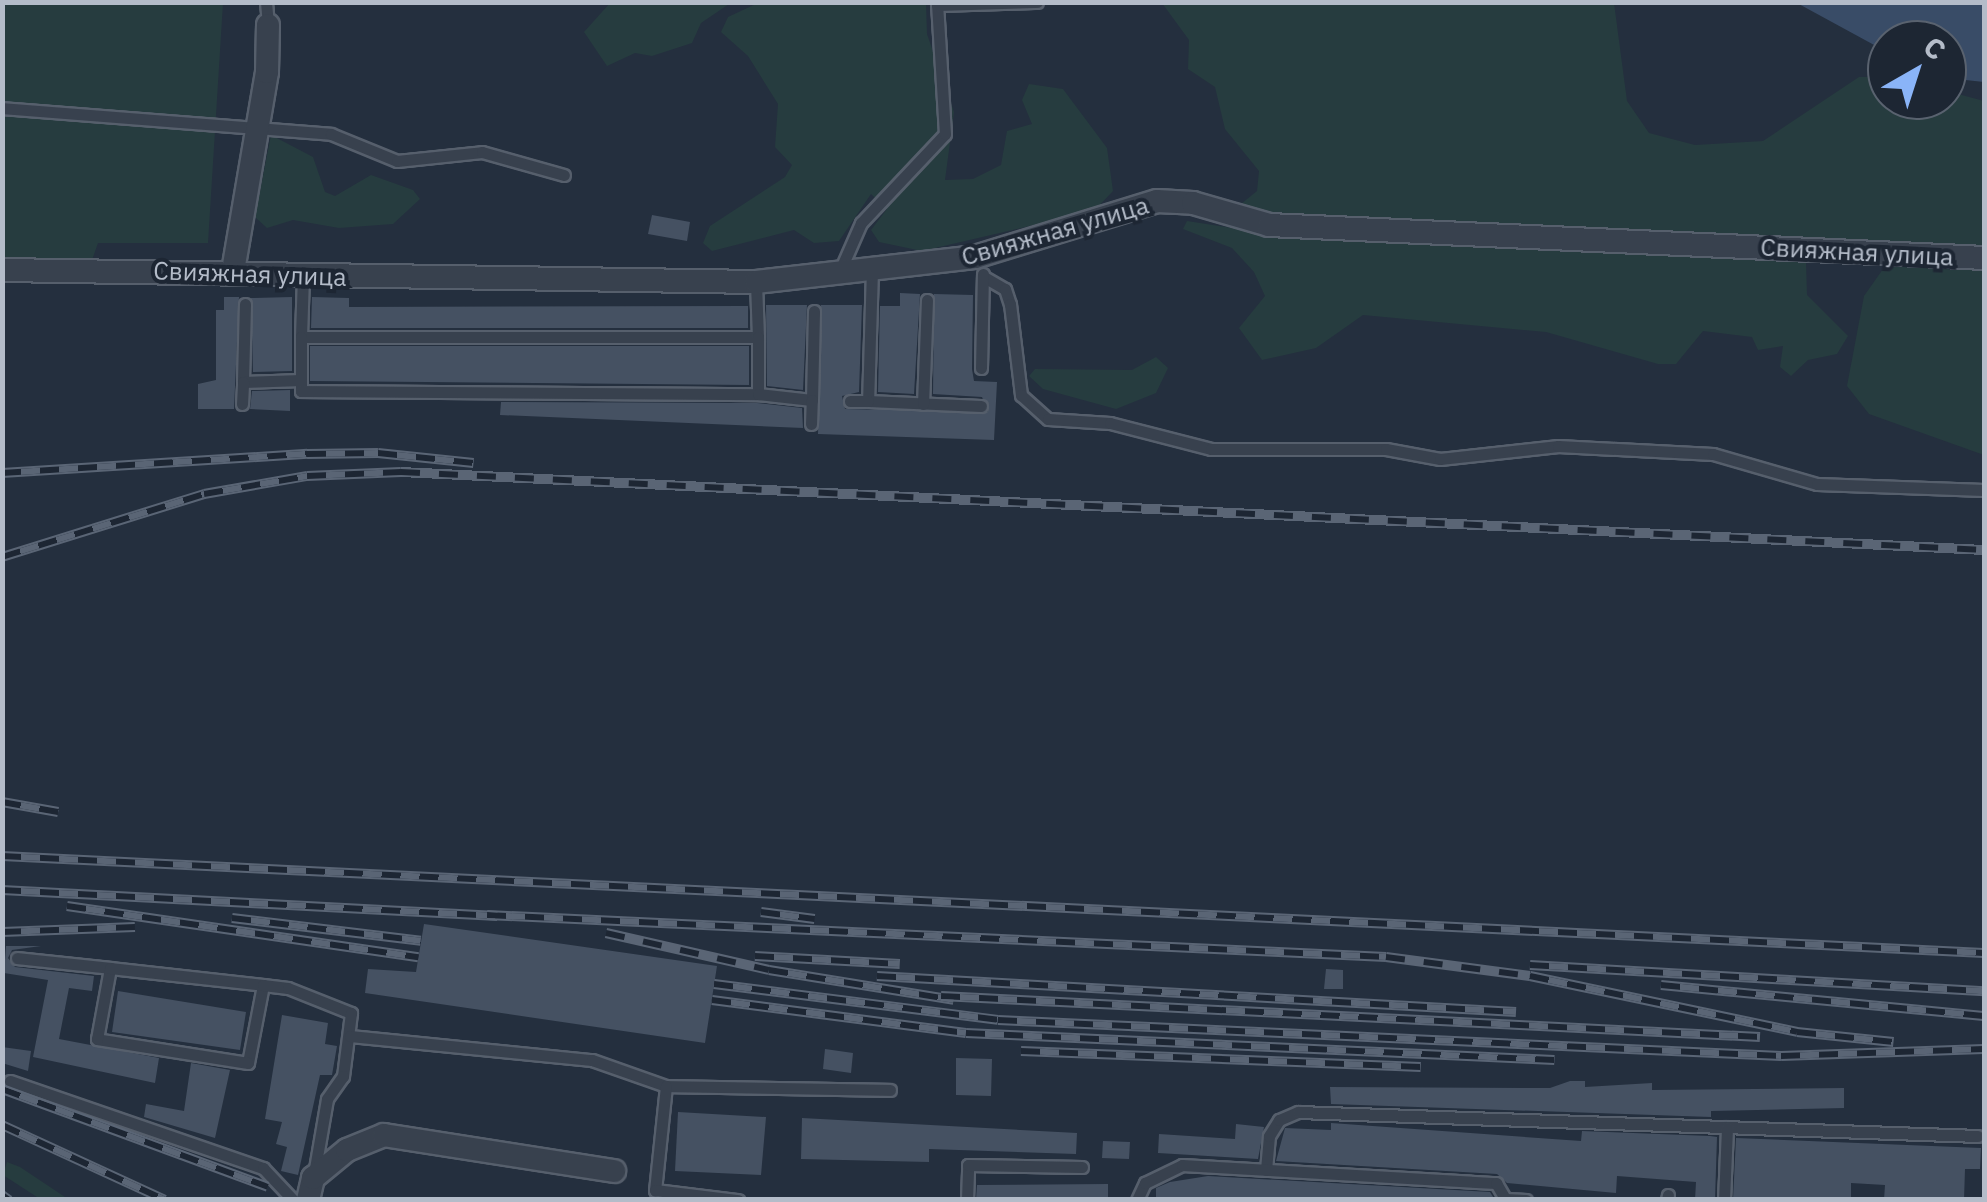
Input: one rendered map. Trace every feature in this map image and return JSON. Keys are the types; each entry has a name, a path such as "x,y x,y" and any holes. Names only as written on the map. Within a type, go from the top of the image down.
{"street":[{"path":"233,271 257,125 267,14"},
{"name":"Свияжная улица","path":"2,270 756,282 872,269 980,267 1158,201 1193,203 1268,225 1984,258"},
{"path":"310,1189 346,1150 384,1135 614,1171"}],"lane":[{"path":"839,274 861,222 945,134 937,4 1037,2"},
{"path":"2,108 257,125 331,134 397,161 482,152 564,175"},
{"path":"980,267 981,368"},
{"path":"980,267 1005,290 1010,304 1021,395 1048,420 1110,423 1210,449 1386,449 1440,459 1558,446 1713,454 1816,484 1984,490"},
{"path":"868,402 872,269"},
{"path":"302,276 301,391 758,394 812,400"},
{"path":"756,282 758,394"},
{"path":"924,404 926,300"},
{"path":"242,404 244,304"},
{"path":"811,424 814,311"},
{"path":"301,337 758,337"},
{"path":"243,382 301,380"},
{"path":"850,400 981,406"},
{"path":"17,958 263,985 350,1013 342,1076 327,1098 310,1189"},
{"path":"110,968 97,1039 248,1063 263,985"},
{"path":"350,1036 592,1060 666,1086 890,1090"},
{"path":"10,1081 263,1168 293,1200"},
{"path":"666,1086 655,1190 738,1200"},
{"path":"1266,1170 1270,1136 1279,1120 1298,1112 1978,1136"},
{"path":"1724,1200 1727,1127"},
{"path":"1136,1200 1145,1183 1182,1165 1496,1182 1506,1199 1526,1200"},
{"path":"966,1200 968,1166 1082,1167"}],"green space":[{"path":"3,3 223,3 208,243 98,243 92,260 3,262"},
{"path":"610,3 729,4 701,23 692,43 652,56 635,53 607,66 584,32"},
{"path":"758,3 926,3 927,34 954,112 945,180 973,179 1001,165 1007,131 1032,124 1022,100 1029,84 1063,89 1107,148 1113,191 1094,211 922,251 879,242 871,230 887,209 871,194 839,241 814,243 794,230 712,251 703,243 710,226 785,177 792,165 775,147 778,104 748,56 721,32 728,17"},
{"path":"1162,3 1614,3 1627,101 1649,133 1695,145 1763,141 1859,77 1867,77 1867,120 1967,120 1967,96 1984,101 1984,249 1243,216 1241,204 1257,191 1259,171 1225,129 1215,87 1188,69 1189,40"},
{"path":"271,135 313,157 325,192 335,196 371,175 413,190 420,199 393,224 339,228 293,220 267,228 255,217"},
{"path":"1187,221 1258,232 1795,257 1806,262 1807,295 1848,336 1837,354 1808,360 1791,376 1780,367 1783,346 1758,350 1752,337 1703,331 1676,364 1658,364 1546,332 1363,315 1316,348 1262,360 1239,328 1265,296 1254,272 1232,248 1183,229"},
{"path":"1888,262 1984,267 1984,455 1869,414 1847,386 1864,296"},
{"path":"1156,357 1168,368 1156,393 1116,409 1043,389 1029,376 1035,369 1132,370"},
{"path":"7,1162 68,1199 40,1199 3,1175"}],"water":[{"path":"1797,3 1984,3 1984,82 1967,80 1967,20 1867,20 1867,41"}],"building":[{"path":"652,215 690,222 687,241 648,234"},
{"path":"900,293 920,294 914,394 878,392 880,306 900,306"},
{"path":"934,294 973,295 972,369 974,381 997,382 994,440 818,434 821,305 862,305 859,392 842,396 845,409 988,412 982,397 933,394"},
{"path":"224,297 239,297 234,409 198,409 198,384 216,380 216,310 224,310"},
{"path":"292,297 292,371 253,372 251,298"},
{"path":"312,297 349,298 349,307 748,306 748,328 311,328"},
{"path":"766,305 807,305 803,390 767,386"},
{"path":"310,346 749,346 749,385 310,381"},
{"path":"290,390 290,411 250,409 252,391"},
{"path":"501,402 757,403 802,408 803,428 500,415"},
{"path":"424,924 717,966 705,1043 365,993 368,969 416,972"},
{"path":"6,946 41,946 12,950 8,958 15,967 94,976 92,991 69,988 59,1039 159,1058 155,1083 33,1057 48,980 4,973"},
{"path":"1326,969 1343,970 1343,989 1324,989"},
{"path":"118,991 246,1012 240,1050 112,1032"},
{"path":"282,1015 328,1023 325,1044 337,1046 332,1075 320,1075 298,1175 281,1171 287,1147 276,1144 282,1122 265,1119"},
{"path":"2,1047 31,1051 28,1071 2,1063"},
{"path":"825,1049 853,1053 851,1073 823,1069"},
{"path":"956,1058 992,1059 991,1096 956,1095"},
{"path":"191,1063 230,1070 215,1138 144,1117 146,1104 184,1111"},
{"path":"1585,1081 1585,1087 1652,1083 1652,1090 1844,1088 1844,1108 1711,1111 1711,1117 1331,1104 1330,1087 1550,1088"},
{"path":"678,1112 766,1117 761,1175 675,1171"},
{"path":"802,1118 1077,1133 1076,1154 929,1149 929,1162 801,1159"},
{"path":"1331,1123 1581,1141 1582,1131 1717,1137 1715,1200 1695,1200 1696,1182 1617,1176 1616,1193 1507,1183 1497,1174 1276,1161 1285,1128 1331,1130"},
{"path":"1236,1124 1264,1127 1258,1159 1158,1153 1159,1134 1235,1139"},
{"path":"1736,1138 1981,1148 1980,1169 1965,1169 1964,1200 1884,1200 1885,1185 1851,1183 1851,1200 1733,1200"},
{"path":"1103,1141 1130,1142 1129,1159 1102,1158"},
{"path":"1208,1176 1490,1192 1495,1200 1156,1200 1156,1188"},
{"path":"1108,1184 1108,1200 976,1200 977,1185"}],"railway":[{"path":"2,473 307,454 378,453 473,463"},
{"path":"2,557 204,494 307,476 401,472 1984,550"},
{"path":"2,802 58,812"},
{"path":"2,856 1984,953"},
{"path":"2,890 497,916"},
{"path":"67,906 418,957"},
{"path":"761,912 815,919"},
{"path":"487,915 1386,957 1530,976 1797,1032 1893,1042"},
{"path":"232,918 421,941"},
{"path":"2,932 135,927"},
{"path":"606,933 769,970 954,1000"},
{"path":"755,956 900,964"},
{"path":"1530,965 1984,991"},
{"path":"877,976 1516,1012"},
{"path":"714,984 998,1020 1781,1056 1984,1049"},
{"path":"1661,985 1984,1016"},
{"path":"941,996 1760,1037"},
{"path":"712,1000 966,1033 1554,1060"},
{"path":"1021,1051 1421,1067"},
{"path":"2,1089 268,1187"},
{"path":"2,1125 165,1200"},
{"path":"2,1195 9,1200"}]}
